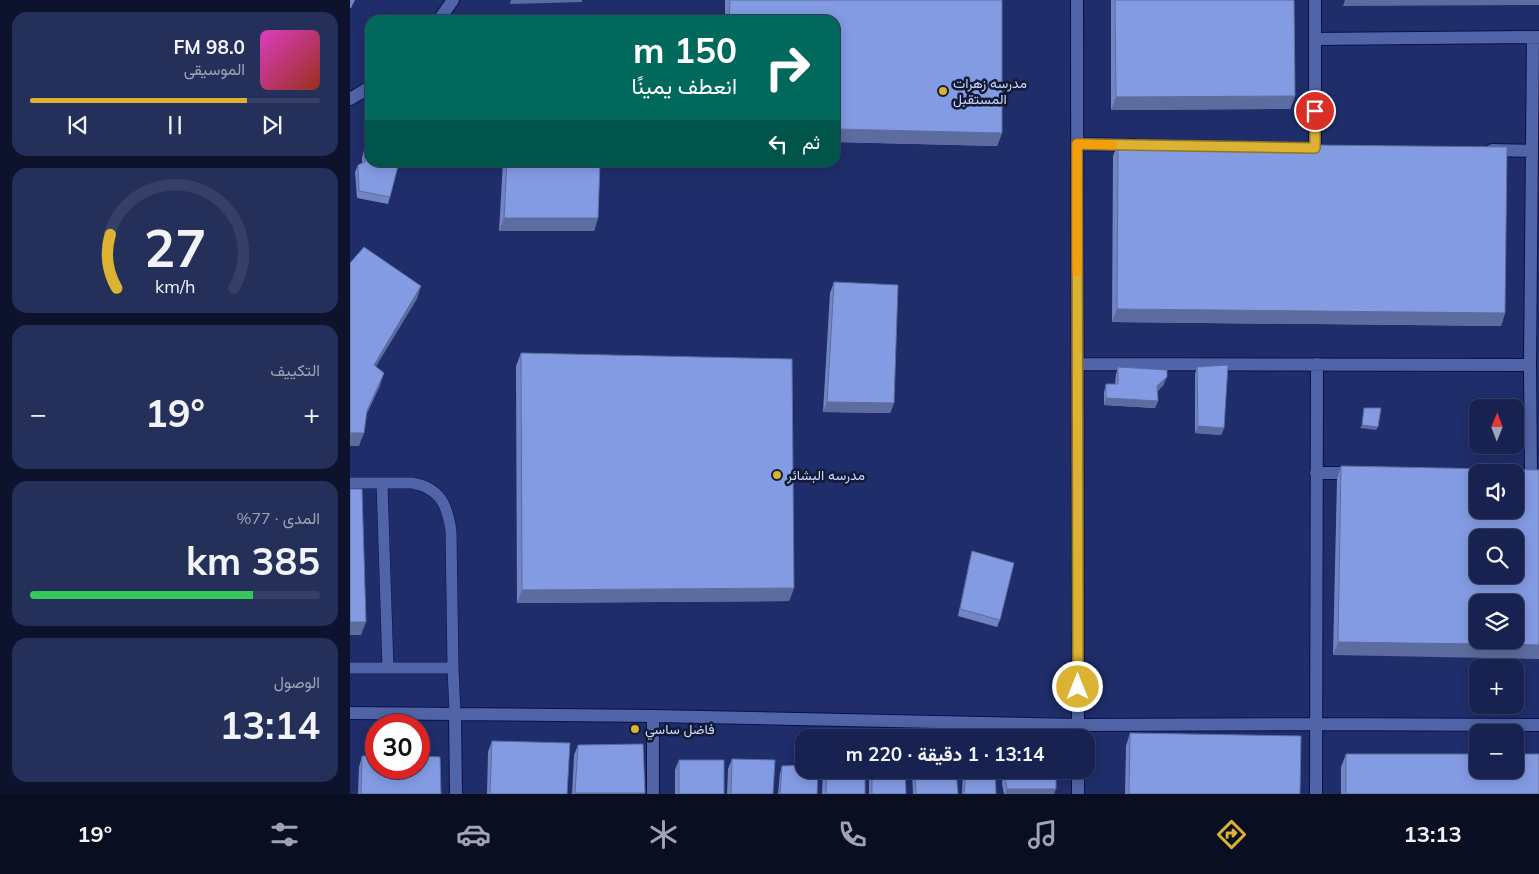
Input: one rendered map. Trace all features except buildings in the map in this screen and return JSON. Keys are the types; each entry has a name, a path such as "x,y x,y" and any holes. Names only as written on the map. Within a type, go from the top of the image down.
{"street":[{"path":"442,15 453,0"},
{"path":"1077,0 1078,729"},
{"path":"1315,0 1315,148"},
{"path":"1315,39 1536,37 1532,151 1531,472"},
{"path":"350,99 365,90"},
{"path":"1077,144 1146,145"},
{"path":"1483,150 1532,151"},
{"path":"1077,364 1530,365"},
{"path":"1316,794 1317,364"},
{"path":"1316,473 1365,473"},
{"path":"350,713 653,716 1021,729"},
{"path":"455,713 456,794"},
{"path":"653,716 653,794"},
{"path":"1095,730 1316,724 1539,725"},
{"path":"1078,779 1078,794"}],"lane":[{"path":"350,483 412,483 422,485 431,489 444,504 449,516 451,531 455,713"},
{"path":"382,483 388,668"},
{"path":"350,668 453,668"}],"slow traffic":[{"path":"1077,272 1077,144 1113,145"}],"place":[{"name":"مدرسه زهرات المستقبل","path":"943,91"},
{"name":"مدرسه البشائر","path":"777,475"},
{"name":"فاضل ساسي","path":"635,729"}],"route":[{"path":"1078,687 1077,144 1315,148 1315,111"}]}
